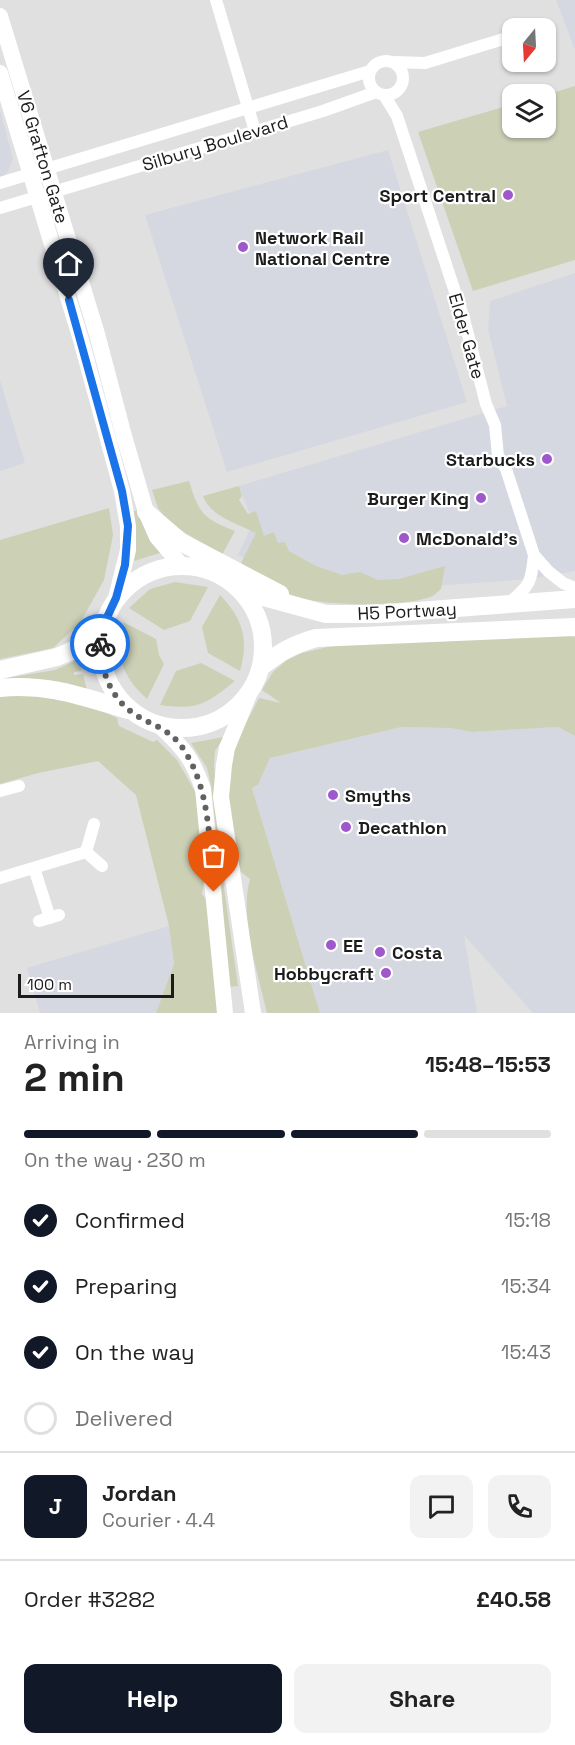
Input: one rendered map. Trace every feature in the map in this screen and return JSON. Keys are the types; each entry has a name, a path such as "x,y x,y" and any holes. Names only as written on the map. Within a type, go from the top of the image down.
{"main road":[{"path":"0,688 20,686 52,688 93,698 129,711 161,727 191,729 214,723 233,711 254,684 263,652 258,619 236,582 208,564 146,512"},
{"path":"0,670 57,657 76,649 128,586 146,574 162,568 208,564"},
{"name":"H5 Portway","path":"236,582 301,609 326,614 377,614 575,600"},
{"path":"111,609 100,643 101,659 108,684 115,696 129,711"},
{"name":"H5 Portway","path":"254,684 283,650 316,638 575,627"}],"street":[{"path":"216,0 255,131"},
{"name":"V6 Grafton Gate","path":"0,16 22,127"},
{"path":"425,63 390,94 380,94 371,86 370,71 378,62 385,60 425,63 502,39"},
{"path":"394,62 403,73 401,84"},
{"name":"Silbury Boulevard","path":"0,183 370,71"},
{"name":"V6 Grafton Gate","path":"0,73 38,170 146,512 158,537 182,566"},
{"name":"Elder Gate","path":"397,116 401,84"},
{"name":"Silbury Boulevard","path":"1,208 380,94"},
{"name":"Elder Gate","path":"380,94 397,116 464,319 486,404 495,425 498,456 506,469 534,555 548,571 563,583 575,588"},
{"name":"V6 Grafton Gate","path":"22,127 37,135 38,170"},
{"name":"V6 Grafton Gate","path":"57,232 84,351 126,513 128,550 111,609"},
{"name":"Elder Gate","path":"508,605 528,587 534,555"},
{"path":"253,1013 221,797 228,748 254,684"},
{"path":"161,727 183,747 196,770 203,789 225,1013"},
{"path":"0,791 19,786"},
{"path":"86,852 93,824"},
{"path":"86,852 102,866"},
{"path":"0,878 86,852"},
{"path":"34,868 49,918"}],"shaded area":[{"path":"556,0 575,0 575,50"},
{"path":"0,110 13,159 8,172 0,179"},
{"path":"388,150 467,402 227,472 145,215"},
{"path":"575,273 575,571 530,579 353,592 299,584 238,555 253,523 239,486 507,406 488,329 490,301"},
{"path":"0,380 25,463 0,471"},
{"path":"401,727 451,728 471,732 558,727 575,736 575,1013 533,1013 464,935 477,1013 320,1013 252,788 258,785 270,758"},
{"path":"169,926 174,965 156,1013 40,1013 27,968"}],"green space":[{"name":"Sport Central","path":"575,86 575,260 473,291 418,132 502,107 502,138 556,138 556,92"},
{"path":"189,481 203,513 215,522 235,531 222,555 169,523 158,508 152,490"},
{"path":"239,486 242,496 239,500 248,514 256,511 264,536 274,532 278,543 285,542 289,551 316,566 342,575 360,572 378,580 399,579 445,566 441,589 431,596 418,600 385,604 347,604 313,601 269,585 238,569 256,533 218,514 203,496"},
{"path":"109,508 113,535 104,580 80,623 53,648 0,659 0,540"},
{"path":"134,511 137,511 163,552 134,561 136,543"},
{"path":"175,582 208,587 190,621 164,630 129,608 150,589"},
{"path":"220,595 234,612 242,630 244,649 240,671 208,653 202,627"},
{"path":"123,622 156,639 159,655 164,664 147,699 131,682 122,664 119,645"},
{"path":"538,630 575,637 575,736 558,727 471,732 451,728 401,727 270,758 258,785 252,788 320,1013 267,1013 248,928 247,894 250,879 241,872 237,857 224,765 259,698 281,703 262,690 273,672 287,660 302,653 378,635"},
{"path":"79,659 82,671 74,672 74,675 83,674 87,690 7,682 7,678 55,670"},
{"path":"201,663 235,681 216,696 200,704 184,707 160,705 176,671"},
{"path":"19,693 90,705 117,718 119,726 153,742 157,740 177,760 205,809 209,851 202,894 216,913 225,1013 156,1013 174,964 169,926 136,795 98,761 38,773 0,784 0,694"},
{"path":"224,737 215,751 214,765 224,888 238,986 228,987 220,866 211,785 207,768 191,743"}],"way so far":[{"path":"100,644 101,659 108,684 115,696 129,711 161,727 183,747 196,770 203,789 206,809 214,892"}],"place":[{"name":"Sport Central","path":"508,195"},
{"name":"Network Rail National Centre","path":"243,247"},
{"name":"Starbucks","path":"547,459"},
{"name":"Burger King","path":"481,498"},
{"name":"McDonald's","path":"404,538"},
{"name":"Smyths","path":"333,795"},
{"name":"Decathlon","path":"346,827"},
{"name":"EE","path":"331,945"},
{"name":"Costa","path":"380,952"},
{"name":"Hobbycraft","path":"386,973"}],"route":[{"path":"69,300 122,491 128,526 128,550 125,565 116,598 103,626 100,644"}]}
